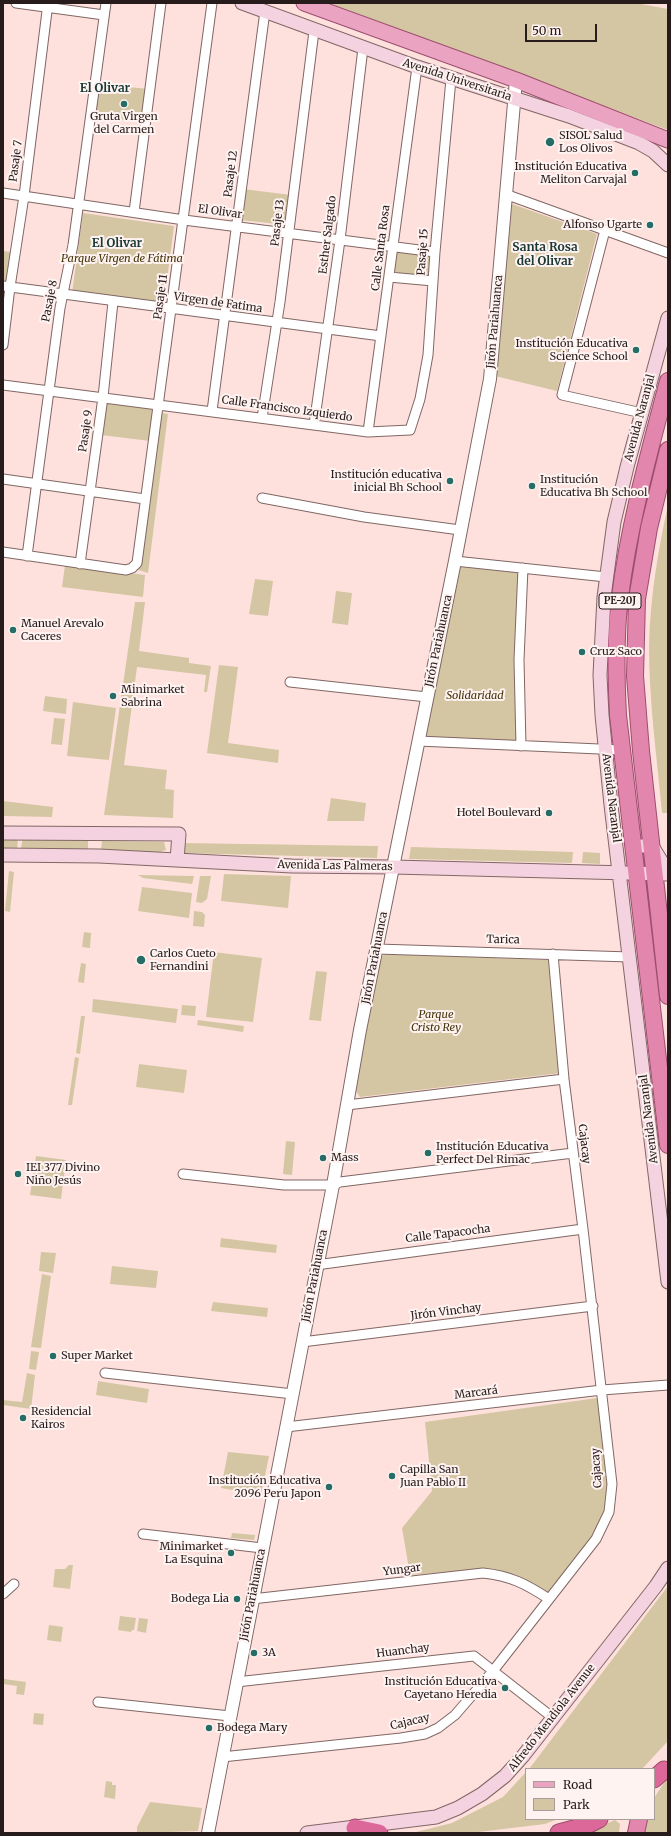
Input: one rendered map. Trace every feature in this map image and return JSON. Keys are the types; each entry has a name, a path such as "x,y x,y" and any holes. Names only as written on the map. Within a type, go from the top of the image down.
{"highway":[{"name":"Avenida Naranjal","path":"668,381 632,525 620,598 616,676 622,750 668,1145"},
{"name":"PE-20J","path":"668,450 649,528 637,599 635,633 635,676 638,714 652,846 664,873 668,996"},
{"path":"655,1782 662,1772"},
{"path":"559,1833 585,1826 597,1820"},
{"path":"355,1828 379,1833"}],"main road":[{"name":"Avenida Universitaria","path":"242,3 314,31 451,79 569,116 639,143 653,151 668,165"},
{"name":"Avenida Universitaria","path":"304,3 516,80 668,140"},
{"name":"Avenida Naranjal","path":"668,318 618,508 606,577 600,675 605,750 668,1282"},
{"path":"3,834 179,834 176,860"},
{"path":"634,846 652,846"},
{"name":"Avenida Las Palmeras","path":"3,855 96,856 292,866 664,873"},
{"name":"Alfredo Mendiola Avenue","path":"307,1833 436,1817 458,1808 482,1794 505,1776 523,1756 656,1586 668,1568"}],"street":[{"path":"16,3 47,5 104,15"},
{"name":"Pasaje 8","path":"27,556 48,390 63,294 73,245 106,3"},
{"path":"134,212 161,3"},
{"name":"Pasaje 11","path":"80,564 126,570 132,568 136,563 157,404 184,220 212,3"},
{"name":"Pasaje 7","path":"3,346 6,286 24,196 47,5"},
{"name":"Pasaje 12","path":"212,411 265,11"},
{"name":"Pasaje 13","path":"262,418 277,323 314,31"},
{"name":"Esther Salgado","path":"314,425 340,240 363,48"},
{"name":"Calle Santa Rosa","path":"368,432 417,67"},
{"name":"Pasaje 15","path":"412,427 420,399 428,355 434,252 451,79"},
{"name":"Jirón Pariahuanca","path":"208,1833 377,949 426,697 456,561 460,530 490,378 516,80"},
{"name":"El Olivar","path":"3,193 184,220 434,252"},
{"path":"505,194 668,253"},
{"path":"605,230 562,395 642,413"},
{"path":"389,277 433,281"},
{"name":"Virgen de Fatima","path":"6,286 113,302 171,308 381,336"},
{"name":"Pasaje 9","path":"80,564 103,397 113,302"},
{"name":"Calle Francisco Izquierdo","path":"3,385 368,432 406,431 410,430 412,427"},
{"path":"3,479 145,499"},
{"path":"262,498 364,517 460,530"},
{"path":"3,552 80,564"},
{"path":"456,561 606,577"},
{"path":"521,746 519,660 524,568"},
{"path":"290,682 426,697"},
{"path":"418,741 622,750"},
{"name":"Tarica","path":"377,949 630,957"},
{"name":"Cajacay","path":"222,1757 395,1739 425,1734 438,1728 455,1715 493,1671 596,1539 609,1512 612,1484 583,1229 564,1079 553,954"},
{"path":"347,1105 564,1079"},
{"path":"183,1174 284,1185 333,1185 340,1182 573,1153"},
{"name":"Calle Tapacocha","path":"316,1265 583,1229"},
{"name":"Jirón Vinchay","path":"302,1342 592,1306"},
{"path":"105,1373 293,1394"},
{"name":"Marcará","path":"286,1427 602,1390 668,1385"},
{"path":"143,1534 262,1548"},
{"name":"Yungar","path":"252,1599 483,1573 509,1577 520,1581 549,1599"},
{"path":"3,1594 14,1584"},
{"name":"Huanchay","path":"236,1682 474,1656 552,1717"},
{"path":"98,1702 230,1716"}],"green space":[{"path":"329,3 636,3 668,9 668,130"},
{"path":"97,84 149,89 145,123 94,116"},
{"path":"243,189 291,195 287,225 240,220"},
{"path":"512,204 597,234 557,391 495,376"},
{"name":"Parque Virgen de Fátima","path":"83,213 174,226 164,303 72,293"},
{"path":"3,251 11,252 7,281 3,281"},
{"path":"396,251 433,255 431,284 392,281"},
{"path":"104,403 153,408 150,441 101,435"},
{"path":"156,412 168,414 148,573 132,568"},
{"path":"668,505 668,813 662,813 652,709 649,646 655,575"},
{"path":"65,565 145,575 143,597 62,587"},
{"name":"Solidaridad","path":"459,566 520,573 517,741 424,737"},
{"path":"255,579 273,581 268,616 249,614"},
{"path":"336,591 352,593 348,625 332,623"},
{"path":"135,602 145,602 139,651 189,658 189,663 211,666 207,692 204,692 206,675 137,667 124,765 167,770 165,789 174,790 173,818 104,815"},
{"path":"219,665 238,667 228,743 279,750 278,763 207,753"},
{"path":"45,696 67,699 66,714 43,711"},
{"path":"73,702 116,708 109,760 67,756"},
{"path":"54,718 65,719 62,745 51,744"},
{"path":"331,798 366,803 364,821 327,821"},
{"path":"3,801 53,807 52,817 3,816"},
{"path":"3,838 18,838 17,850 3,849"},
{"path":"23,838 88,840 88,851 23,849 21,847"},
{"path":"102,841 164,842 166,850 160,852 101,851"},
{"path":"181,843 378,846 377,858 181,853"},
{"path":"411,847 573,852 572,863 409,859"},
{"path":"583,852 600,853 600,864 582,863"},
{"path":"9,871 14,872 10,912 5,911"},
{"path":"224,874 291,876 288,908 221,901"},
{"path":"138,875 194,876 192,884 143,878"},
{"path":"200,876 211,876 207,899 202,903 196,902"},
{"path":"142,887 192,893 189,918 138,911"},
{"path":"194,911 202,912 205,915 204,927 193,926"},
{"path":"84,932 91,933 90,948 82,947"},
{"path":"214,952 262,958 253,1022 206,1017"},
{"name":"Parque Cristo Rey","path":"385,954 550,960 561,1073 360,1097 355,1090 381,957"},
{"path":"81,963 86,964 84,983 78,982"},
{"path":"316,971 327,972 321,1021 309,1020"},
{"path":"93,999 178,1009 176,1023 92,1012"},
{"path":"182,1005 196,1006 195,1016 181,1015"},
{"path":"81,1016 85,1016 80,1054 76,1053"},
{"path":"198,1020 244,1026 243,1032 197,1025"},
{"path":"75,1057 79,1058 72,1105 68,1105"},
{"path":"139,1064 187,1070 184,1093 136,1087"},
{"path":"286,1141 295,1142 292,1175 283,1174"},
{"path":"36,1156 66,1160 61,1199 30,1195"},
{"path":"221,1238 277,1245 276,1253 220,1247"},
{"path":"41,1252 56,1253 53,1273 39,1271"},
{"path":"112,1266 158,1271 156,1288 110,1284"},
{"path":"42,1274 51,1276 41,1348 31,1347"},
{"path":"213,1302 268,1308 267,1317 211,1311"},
{"path":"31,1351 39,1352 36,1370 29,1369"},
{"path":"27,1373 35,1375 31,1409 3,1405 3,1400 22,1402"},
{"path":"98,1381 149,1389 147,1403 96,1395"},
{"path":"597,1398 606,1461 607,1493 605,1508 600,1522 590,1541 548,1593 516,1575 487,1569 410,1575 402,1528 432,1491 425,1422"},
{"path":"228,1452 269,1456 261,1495 221,1488"},
{"path":"232,1533 255,1535 254,1540 231,1538"},
{"path":"69,1565 73,1565 70,1589 53,1587 55,1569 65,1569"},
{"path":"668,1586 668,1741 643,1768 530,1768"},
{"path":"120,1616 136,1618 134,1630 131,1632 118,1630"},
{"path":"139,1618 148,1619 146,1633 137,1631"},
{"path":"49,1625 63,1627 61,1642 47,1640"},
{"path":"4,1679 26,1682 24,1695 16,1694 17,1686 3,1684"},
{"path":"34,1713 44,1714 43,1725 33,1724"},
{"path":"525,1773 525,1820 555,1820 545,1824 470,1833 416,1832 452,1823 503,1797"},
{"path":"668,1777 668,1833 643,1833 645,1820 655,1820 655,1796"},
{"path":"106,1781 112,1782 112,1785 116,1785 115,1799 104,1797"},
{"path":"150,1802 202,1808 198,1831 137,1833 137,1827"},
{"path":"615,1820 620,1824 619,1833 584,1833"}],"place":[{"name":"Gruta Virgen del Carmen","path":"124,104"},
{"name":"SISOL Salud Los Olivos","path":"550,142"},
{"name":"Institución Educativa Meliton Carvajal","path":"635,173"},
{"name":"Alfonso Ugarte","path":"650,225"},
{"name":"Institución Educativa Science School","path":"636,350"},
{"name":"Institución educativa inicial Bh School","path":"450,481"},
{"name":"Institución Educativa Bh School","path":"532,486"},
{"name":"Manuel Arevalo Caceres","path":"13,630"},
{"name":"Cruz Saco","path":"582,652"},
{"name":"Minimarket Sabrina","path":"113,696"},
{"name":"Hotel Boulevard","path":"549,813"},
{"name":"Carlos Cueto Fernandini","path":"141,960"},
{"name":"Institución Educativa Perfect Del Rimac","path":"428,1153"},
{"name":"Mass","path":"323,1158"},
{"name":"IEI 377 Divino Niño Jesús","path":"18,1174"},
{"name":"Super Market","path":"53,1356"},
{"name":"Residencial Kairos","path":"23,1418"},
{"name":"Capilla San Juan Pablo II","path":"392,1476"},
{"name":"Institución Educativa 2096 Peru Japon","path":"329,1487"},
{"name":"Minimarket La Esquina","path":"231,1553"},
{"name":"Bodega Lia","path":"237,1599"},
{"name":"3A","path":"254,1653"},
{"name":"Institución Educativa Cayetano Heredia","path":"505,1688"},
{"name":"Bodega Mary","path":"209,1728"}],"district":[{"name":"El Olivar","path":"105,89"},
{"name":"El Olivar","path":"117,244"},
{"name":"Santa Rosa del Olivar","path":"545,255"}]}
